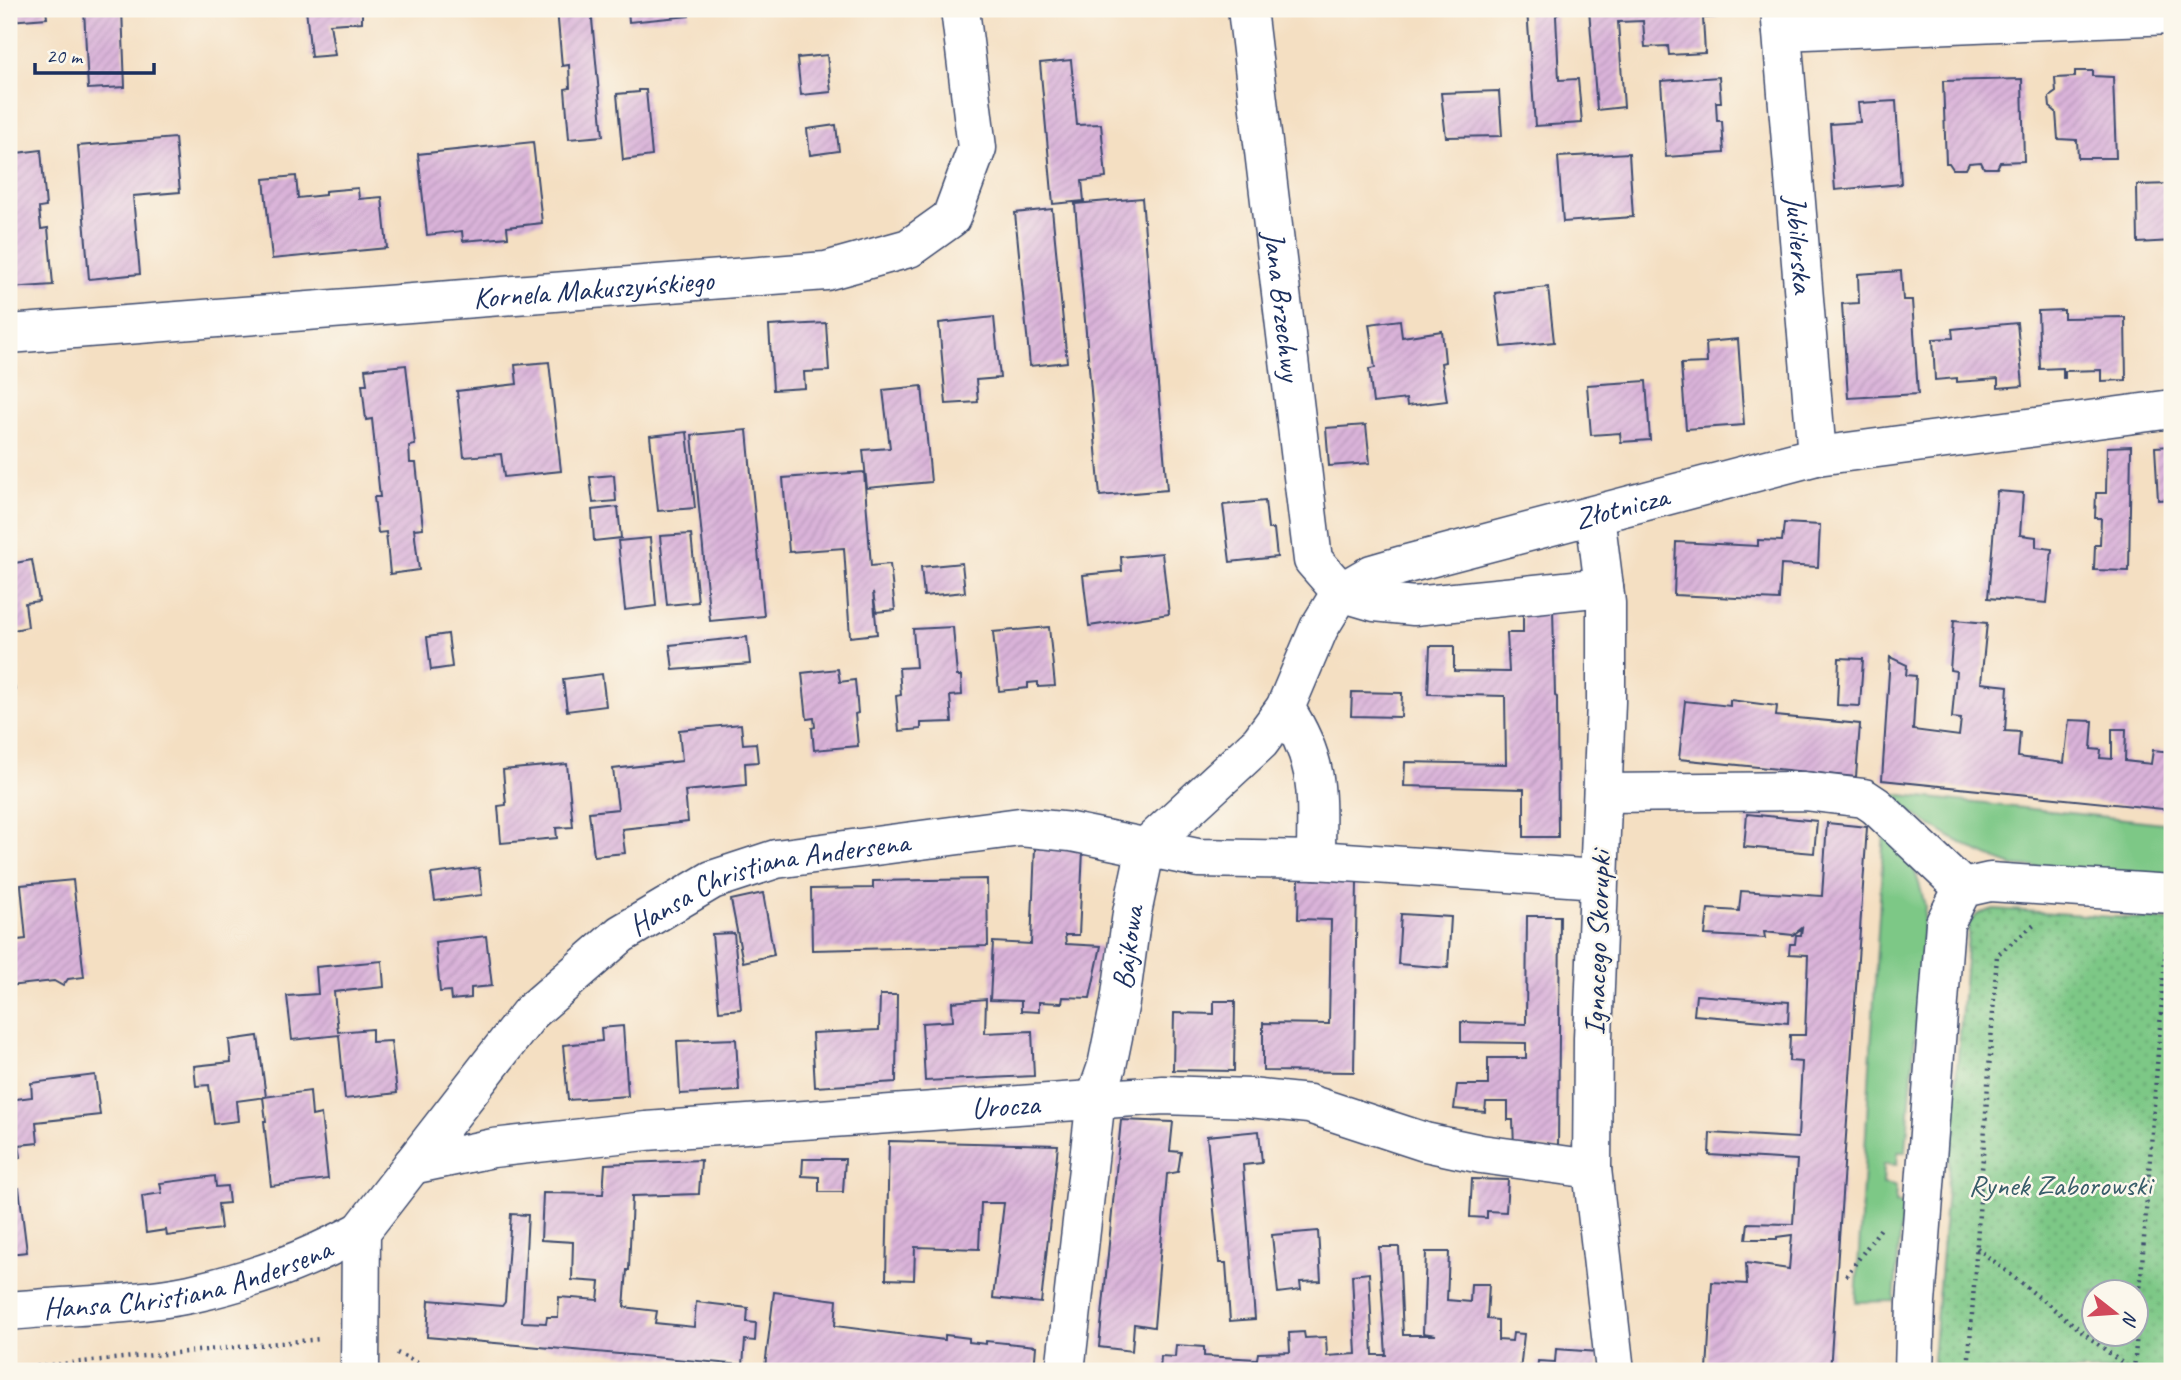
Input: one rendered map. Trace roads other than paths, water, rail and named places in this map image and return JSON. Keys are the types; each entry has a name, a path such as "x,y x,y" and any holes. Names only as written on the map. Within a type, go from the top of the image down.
{"street":[{"name":"Kornela Makuszyńskiego","path":"9,334 826,271 909,248 951,218 977,148 960,9"},
{"name":"Jana Brzechwy","path":"1248,9 1313,561 1340,592"},
{"name":"Jubilerska","path":"1817,456 1781,20 2172,15"},
{"name":"Złotnicza","path":"1340,592 1372,574 1817,456 2172,409"},
{"name":"Ignacego Skorupki","path":"1595,515 1604,587 1606,690 1598,878 1591,1169 1615,1371"},
{"path":"1146,847 1260,742 1285,708 1319,628 1340,592 1375,603 1415,606 1604,587"},
{"path":"1285,708 1304,739 1316,780 1315,860"},
{"path":"1603,793 1804,791 1864,798 1877,806 1964,888"},
{"name":"Hansa Christiana Andersena","path":"9,1311 189,1294 263,1275 314,1255 361,1231 530,1013 621,934 712,880 776,859 1020,827 1071,831 1198,858 1315,860 1598,878"},
{"name":"Bajkowa","path":"1065,1371 1096,1098 1107,1066 1120,1002 1132,913 1146,847"},
{"path":"1914,1371 1916,1303 1944,923 1964,888 1990,881 2172,894"},
{"name":"Urocza","path":"412,1165 492,1148 646,1131 1096,1098 1189,1095 1309,1104 1371,1122 1425,1142 1481,1154 1591,1169"},
{"name":"Hansa Christiana Andersena","path":"360,1356 361,1231"}],"park label":[{"name":"Rynek Zaborowski","path":"2060,1185"}]}
